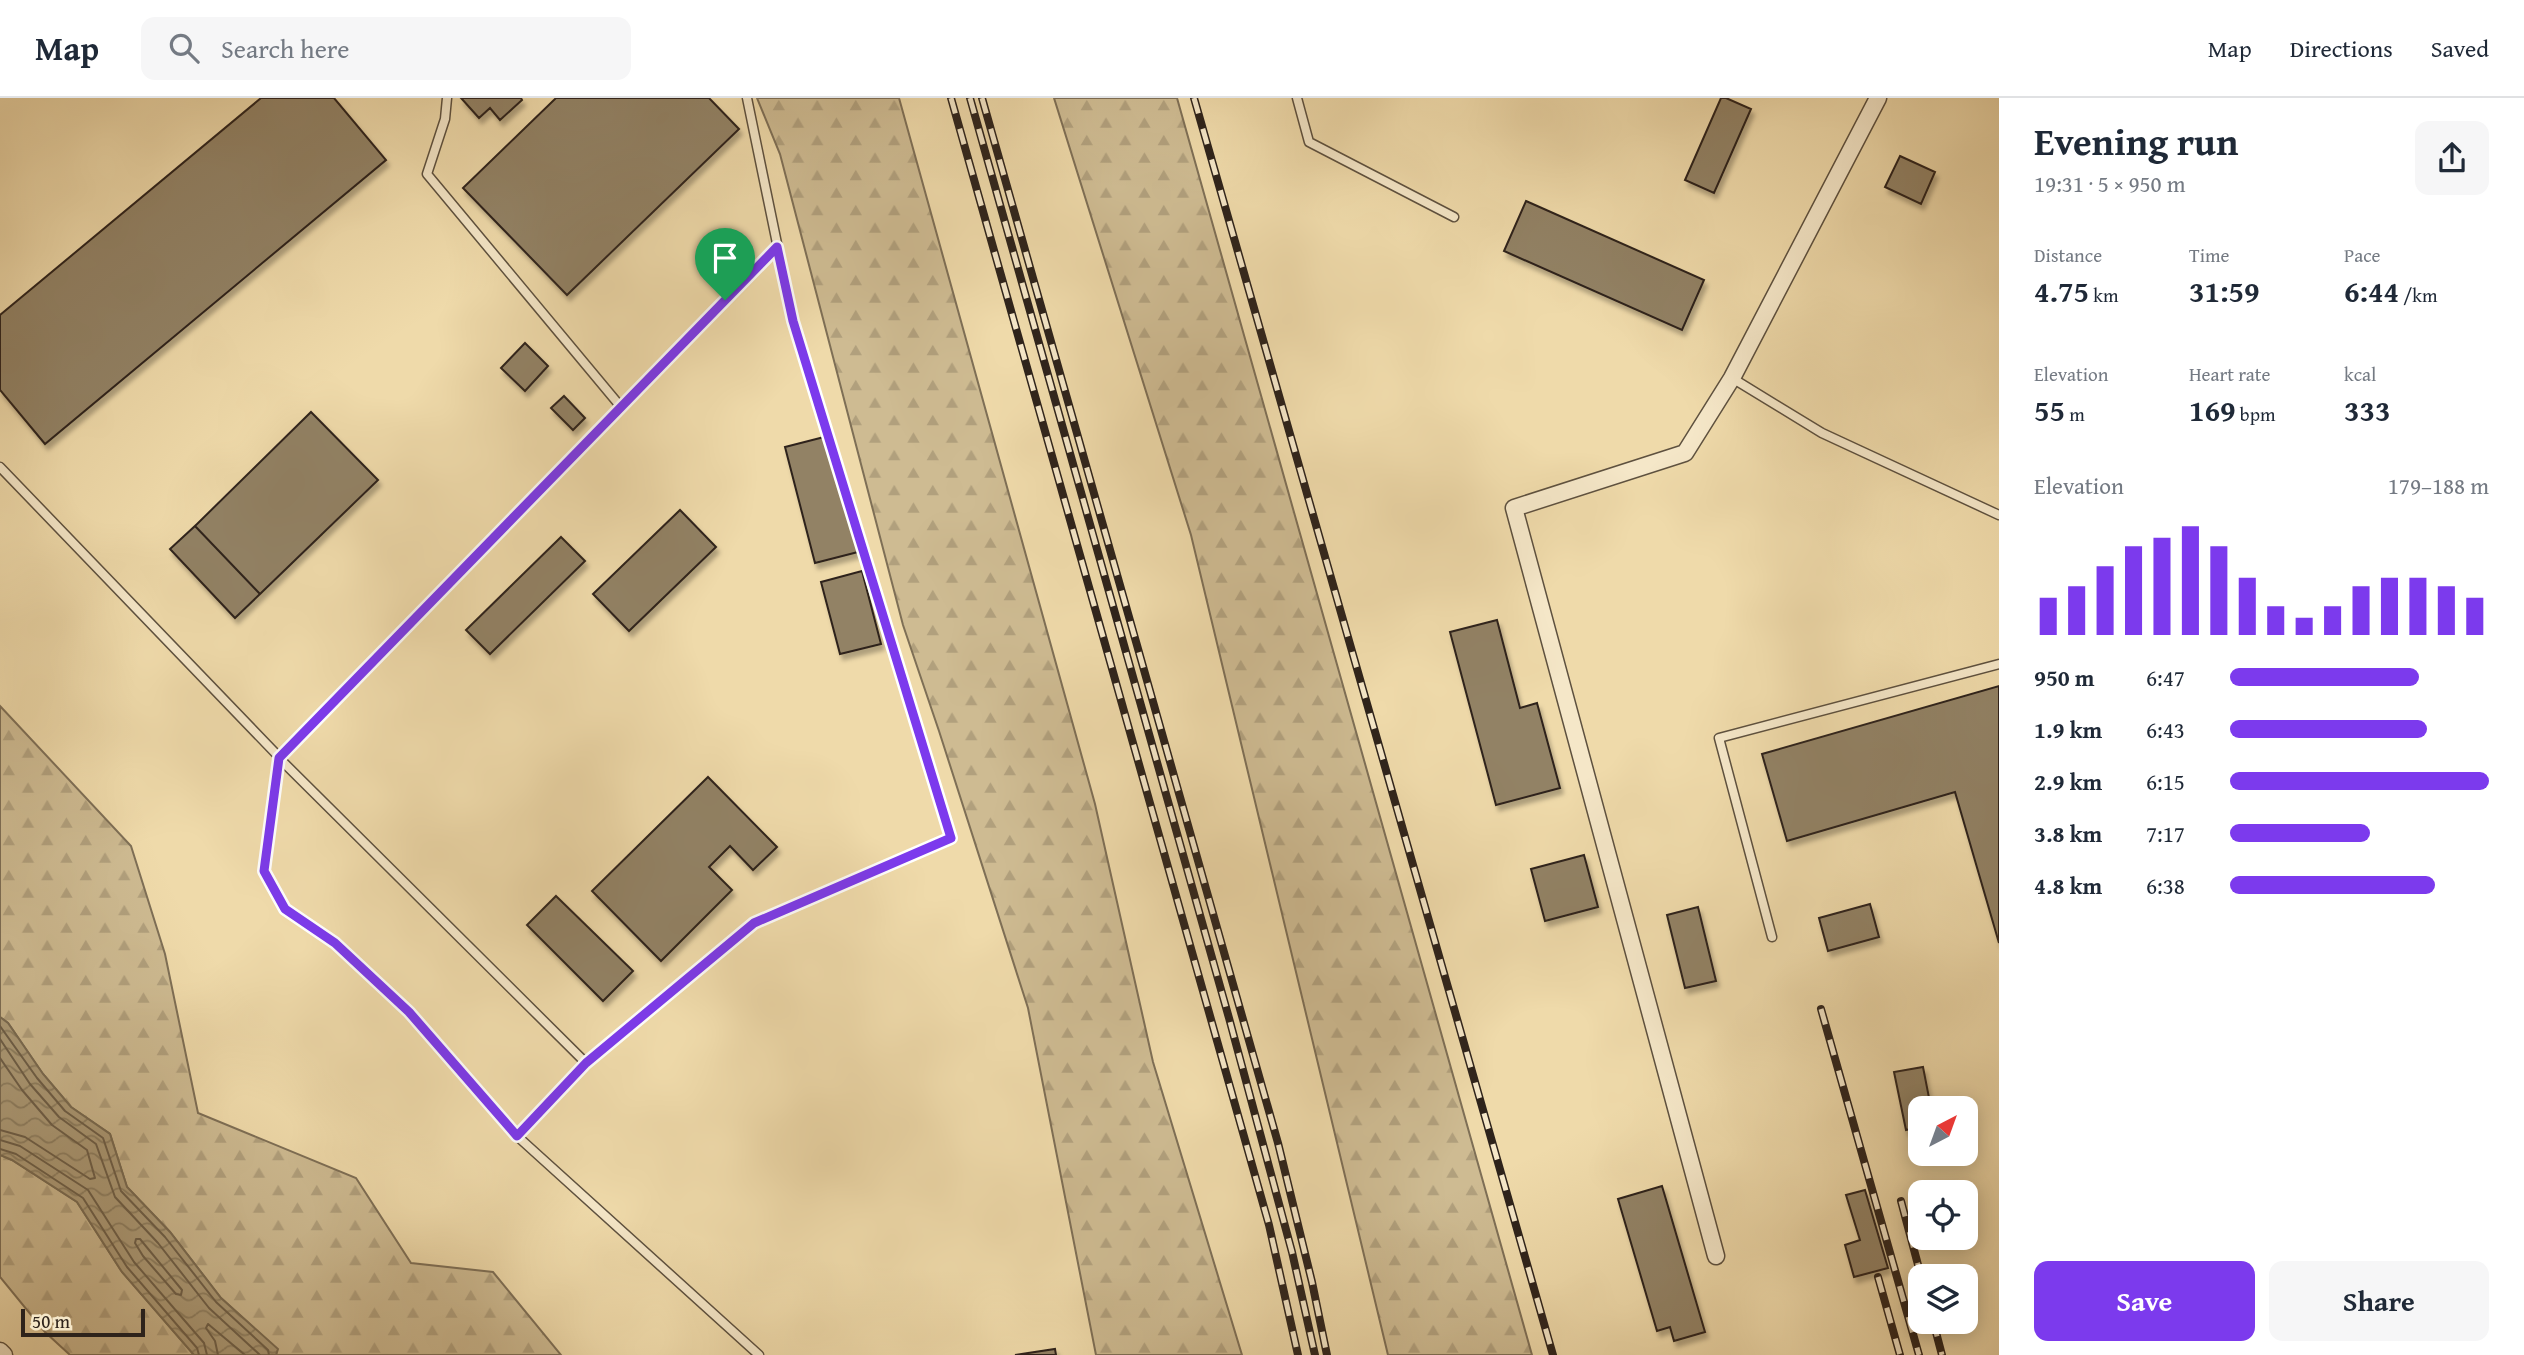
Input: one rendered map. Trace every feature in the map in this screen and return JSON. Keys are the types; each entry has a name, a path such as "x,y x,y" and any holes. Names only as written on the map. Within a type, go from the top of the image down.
{"street":[{"path":"1716,1256 1514,508 1685,453 1732,378 1878,98"},
{"path":"0,1351 4,1355"}],"lane":[{"path":"447,98 445,119 427,174 621,407"},
{"path":"517,1136 586,1063 754,923 951,838 793,321 747,98"},
{"path":"1297,98 1310,142 1454,217"},
{"path":"759,1355 517,1136 409,1012 335,943 285,909 264,871 279,758 777,247"},
{"path":"1732,378 1822,433 1999,515"},
{"path":"0,467 279,758 586,1063"},
{"path":"1772,937 1719,738 1999,664"},
{"path":"279,758 290,768"}],"green space":[{"path":"757,98 899,98 1095,804 1153,1062 1242,1355 1096,1355 1028,1008 903,625 780,154"},
{"path":"1054,98 1177,98 1532,1355 1388,1355 1191,535"},
{"path":"0,706 131,846 165,954 198,1113 356,1178 411,1263 493,1272 561,1355 276,1355 277,1349 221,1298 170,1232 127,1187 110,1134 71,1107 43,1074 8,1023 0,1017"},
{"path":"0,1155 77,1202 122,1272 194,1355 70,1355 45,1332 0,1277"}],"water":[{"path":"0,1017 8,1023 43,1074 71,1107 110,1134 127,1187 170,1232 221,1298 278,1349 276,1355 194,1355 122,1272 77,1202 0,1155"}],"building":[{"path":"261,98 334,98 386,160 45,444 0,390 0,315"},
{"path":"461,98 522,100 500,120 490,108 479,118"},
{"path":"556,98 709,98 739,129 567,295 463,188"},
{"path":"1721,98 1751,109 1714,193 1685,180"},
{"path":"1900,156 1935,172 1921,204 1885,187"},
{"path":"1526,201 1704,280 1682,330 1504,251"},
{"path":"525,343 548,366 525,391 501,368"},
{"path":"564,396 585,418 573,430 551,408"},
{"path":"311,412 378,480 260,594 195,526"},
{"path":"828,436 858,552 815,563 785,447"},
{"path":"680,510 716,547 629,631 593,594"},
{"path":"195,526 260,594 235,618 170,549"},
{"path":"561,537 585,561 490,654 466,630"},
{"path":"862,571 881,644 840,654 821,582"},
{"path":"1497,620 1520,708 1537,703 1560,788 1496,805 1450,632"},
{"path":"1999,686 1999,943 1955,792 1787,841 1762,754"},
{"path":"708,777 777,847 753,870 730,846 709,867 732,890 661,961 592,891"},
{"path":"1584,855 1598,907 1545,921 1531,869"},
{"path":"556,896 633,971 603,1001 527,925"},
{"path":"1870,904 1879,937 1828,951 1819,918"},
{"path":"1698,907 1716,981 1685,988 1667,915"},
{"path":"1923,1067 1929,1096 1908,1096 1908,1130 1906,1130 1894,1072"},
{"path":"1662,1186 1705,1332 1674,1341 1670,1327 1657,1331 1618,1199"},
{"path":"1865,1190 1888,1268 1854,1277 1845,1245 1860,1240 1846,1195"},
{"path":"1055,1349 1056,1355 1015,1355"}],"railway":[{"path":"951,98 1269,1225 1298,1355"},
{"path":"970,98 1229,1018 1292,1252 1315,1355"},
{"path":"982,98 1278,1143 1327,1355"},
{"path":"1194,98 1553,1355"},
{"path":"1821,1009 1919,1355"},
{"path":"1901,1201 1918,1264"},
{"path":"1878,1277 1900,1355"},
{"path":"1936,1334 1942,1355"}],"route":[{"path":"777,247 793,321 951,838 754,923 586,1063 517,1136 409,1012 335,943 285,909 264,871 279,758 725,300 777,247"}]}
